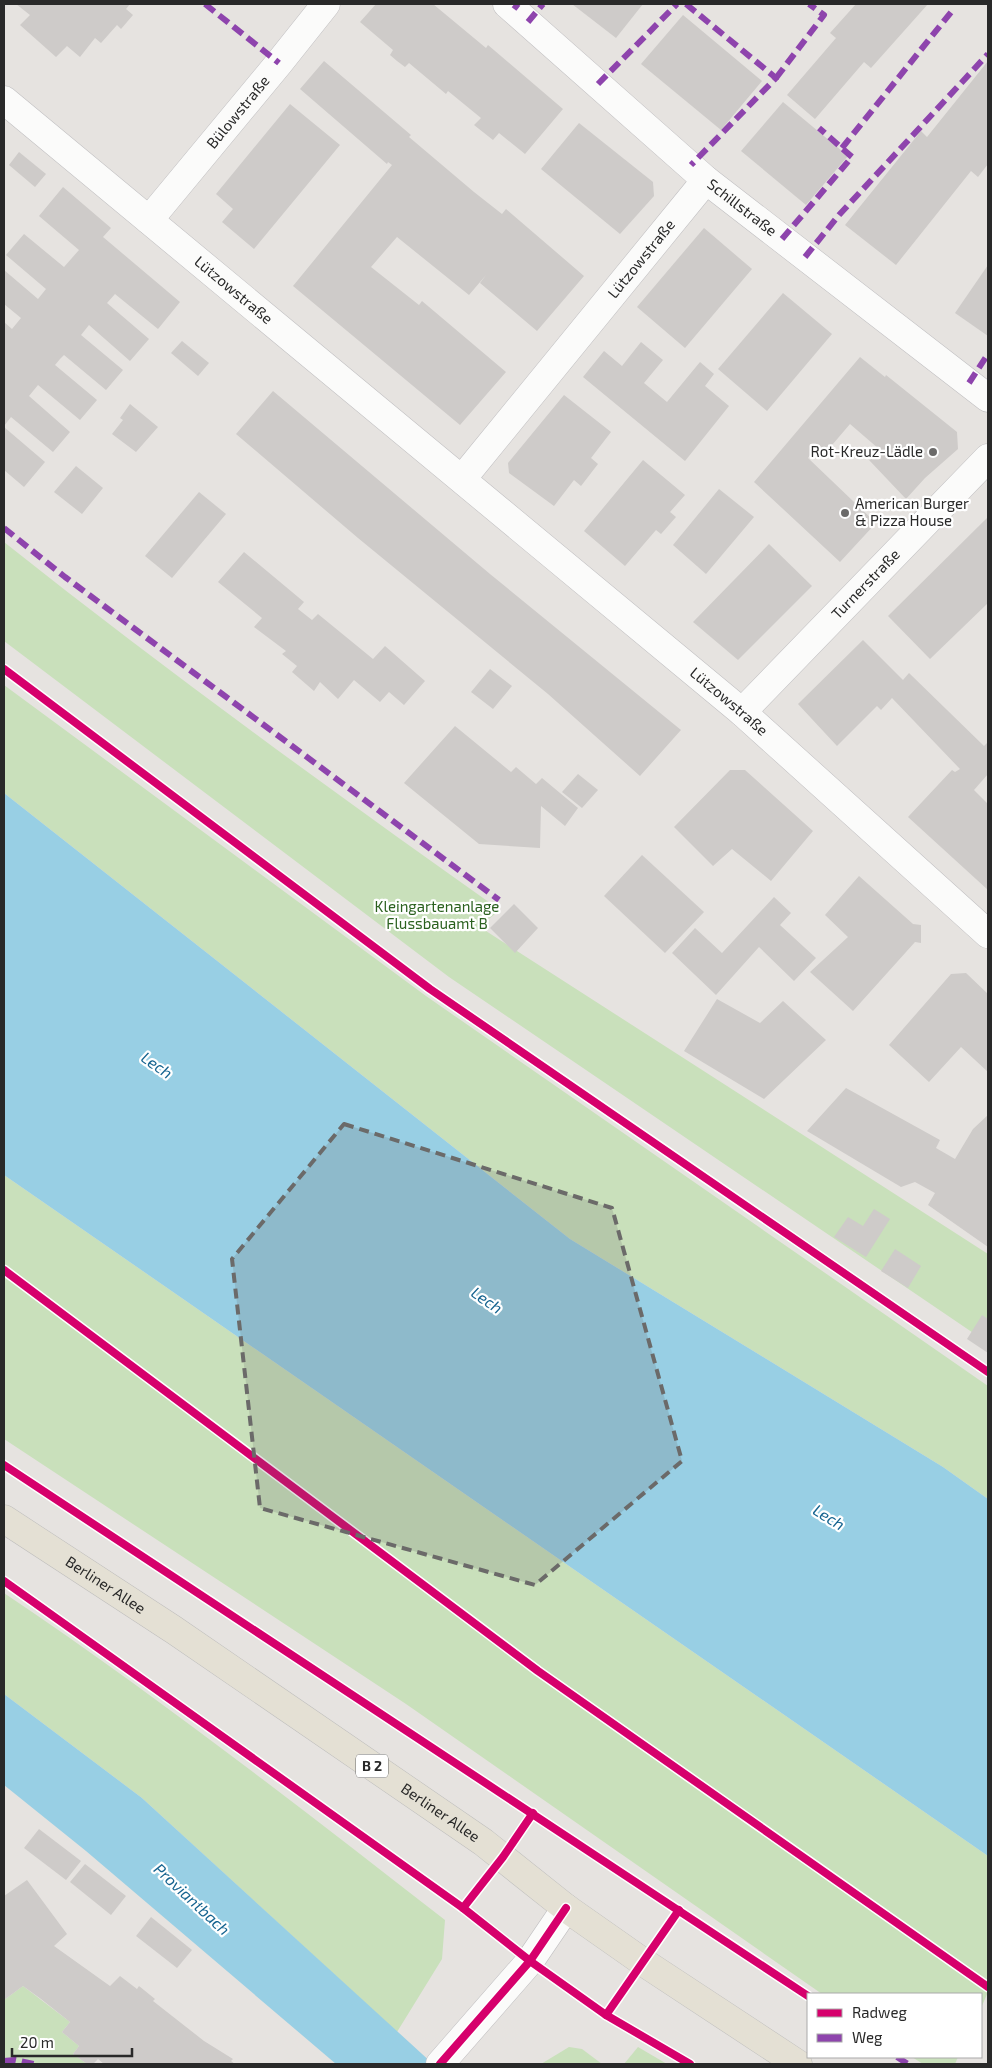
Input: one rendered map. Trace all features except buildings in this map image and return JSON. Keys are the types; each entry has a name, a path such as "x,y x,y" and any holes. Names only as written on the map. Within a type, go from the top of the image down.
{"main road":[{"name":"Berliner Allee","path":"4,1519 174,1630 475,1836 566,1908 643,1962 798,2064"}],"street":[{"name":"Bülowstraße","path":"149,220 326,4"},
{"name":"Schillstraße","path":"507,4 706,180 988,398"},
{"name":"Lützowstraße","path":"4,100 742,712 988,934"},
{"name":"Lützowstraße","path":"462,479 706,180"},
{"name":"Turnerstraße","path":"742,712 988,458"},
{"path":"447,2058 530,1961 566,1908"}],"highlighted area":[{"path":"344,1124 612,1208 682,1461 535,1585 260,1508 232,1259"}],"green space":[{"name":"Kleingartenanlage Flussbauamt B","path":"4,542 249,729 500,910 480,926 486,931 988,1254 988,1343 449,977 4,641"},
{"path":"4,685 426,996 988,1386 988,1499 943,1467 570,1239 4,793"},
{"path":"4,1175 988,1856 988,1992 982,2006 982,1993 821,1993 406,1704 4,1439"},
{"path":"4,1593 117,1671 282,1794 445,1920 442,1959 397,2032 142,1798 4,1694"},
{"path":"23,1986 70,2022 62,2032 79,2046 73,2054 87,2064 4,2064 4,2000"},
{"path":"569,2047 582,2049 602,2064 541,2064"},
{"path":"638,2047 667,2064 624,2064"},
{"path":"914,2058 958,2058 955,2064 923,2064"}],"water":[{"name":"Lech","path":"4,793 570,1239 943,1467 988,1499 988,1856 4,1175"},
{"name":"Proviantbach","path":"4,1694 142,1798 433,2064 336,2064 86,1851 4,1785"}],"marked path":[{"path":"205,4 279,63"},
{"path":"514,9 518,4"},
{"path":"528,22 543,4"},
{"path":"598,84 677,4"},
{"path":"686,4 776,78 691,165"},
{"path":"776,78 824,15 809,4"},
{"path":"842,148 952,11"},
{"path":"805,257 839,215 988,54"},
{"path":"782,239 852,157 819,128"},
{"path":"969,383 988,354"},
{"path":"4,528 65,577 499,900"},
{"path":"899,2058 908,2064"},
{"path":"4,2061 15,2060 34,2064"}],"cycle path":[{"path":"4,669 430,989 988,1372"},
{"path":"4,1270 538,1671 988,1987"},
{"path":"4,1465 807,1995"},
{"path":"4,1581 463,1908 530,1961 606,2015 690,2064"},
{"path":"463,1908 503,1857 533,1813"},
{"path":"440,2064 530,1961 566,1908"},
{"path":"606,2015 679,1910"}],"place":[{"name":"Rot-Kreuz-Lädle","path":"933,452"},
{"name":"American Burger & Pizza House","path":"845,513"}]}
